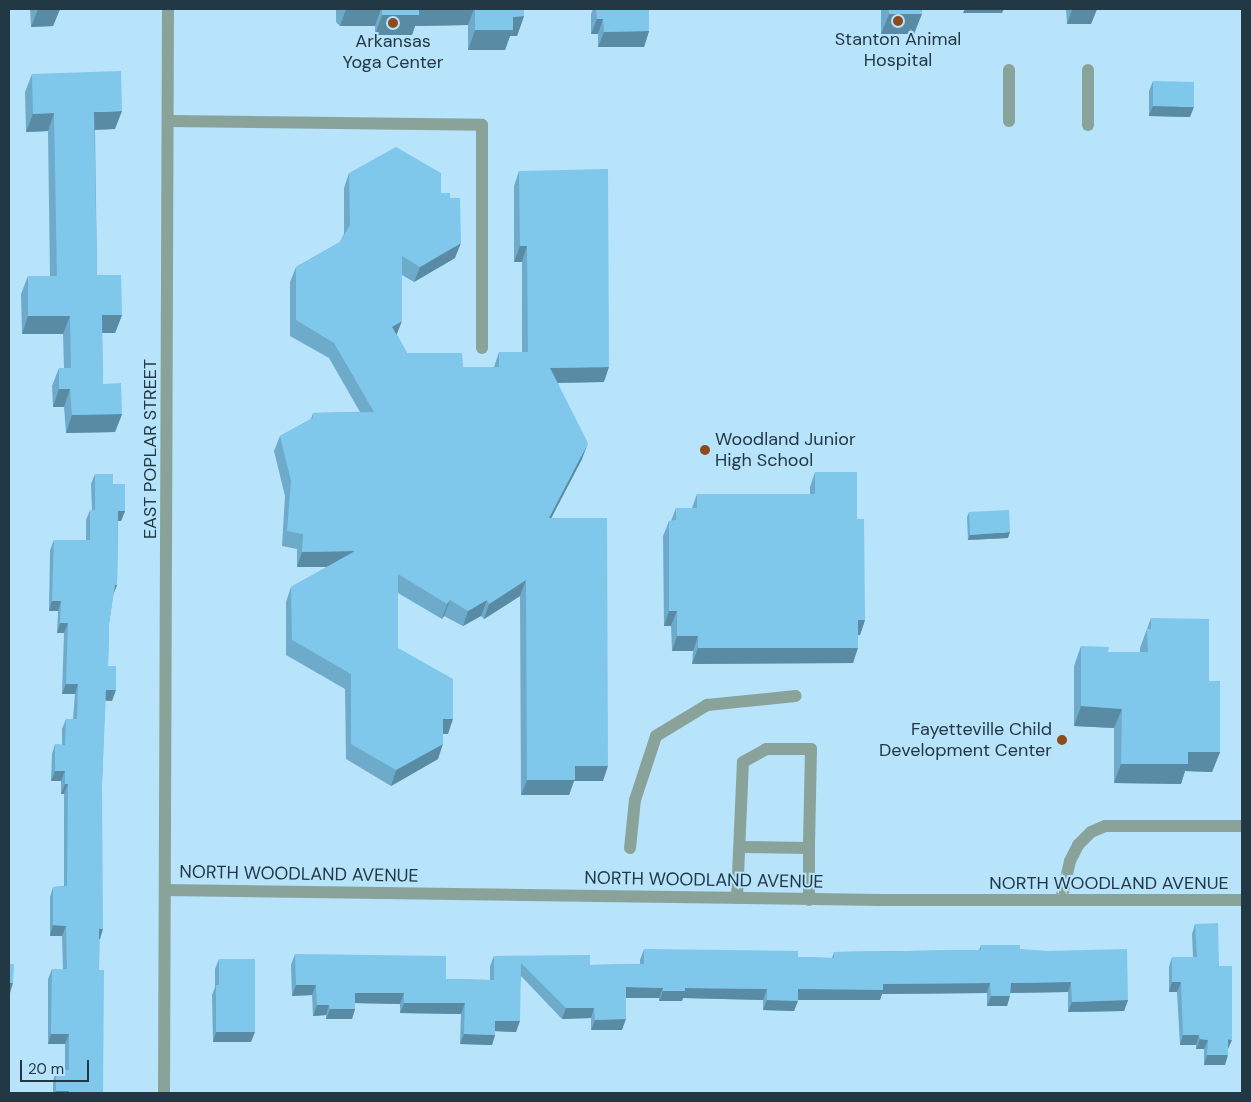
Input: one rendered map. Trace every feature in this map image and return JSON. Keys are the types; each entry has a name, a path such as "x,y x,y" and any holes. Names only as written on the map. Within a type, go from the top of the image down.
{"street":[{"name":"EAST POPLAR STREET","path":"164,1093 168,9"},
{"path":"1009,70 1009,121"},
{"path":"1088,70 1088,125"},
{"path":"168,121 482,125 482,348"},
{"path":"630,848 635,800 656,736 706,705 796,696"},
{"path":"737,898 743,762 766,749 811,749 809,900"},
{"path":"1061,900 1070,861 1078,846 1092,832 1106,826 1242,826"},
{"path":"740,847 809,848"},
{"name":"NORTH WOODLAND AVENUE","path":"165,890 809,900 1242,900"}],"building":[{"path":"382,9 419,9 419,15 382,15"},
{"path":"475,9 524,9 524,16 513,17 513,30 475,30"},
{"path":"596,9 649,9 649,31 604,32 603,19 597,19"},
{"path":"889,9 922,9 922,14 889,14"},
{"path":"121,71 122,111 94,112 97,275 121,275 122,315 102,315 103,384 121,383 122,414 72,415 70,389 59,389 59,368 71,368 70,316 28,316 28,276 57,276 54,113 33,114 32,74"},
{"path":"1153,81 1194,82 1194,107 1153,106"},
{"path":"396,147 441,173 441,193 450,193 450,198 460,198 461,243 420,267 402,256 402,321 392,327 407,353 462,353 463,367 499,367 499,352 528,352 527,246 520,246 519,171 608,169 609,367 550,368 588,443 549,518 607,518 608,766 575,766 575,780 527,780 526,580 489,604 487,600 468,611 450,600 447,604 398,574 398,648 453,679 453,719 443,719 443,744 396,770 351,744 351,674 292,640 291,587 355,551 302,552 303,534 287,531 291,481 280,436 313,418 313,413 374,412 334,343 296,320 296,267 340,242 350,225 349,173"},
{"path":"815,472 857,472 857,519 864,519 865,620 858,620 858,648 698,648 698,636 677,636 677,611 669,611 669,521 676,520 676,508 697,508 697,494 815,494"},
{"path":"95,474 113,474 113,484 125,484 125,511 118,511 117,585 115,585 109,624 108,666 116,666 116,690 106,690 102,784 103,929 99,929 99,970 104,970 103,1093 69,1093 69,1091 56,1091 56,1070 69,1070 69,1034 51,1034 52,969 67,969 66,926 53,925 53,887 67,886 68,784 65,784 65,771 55,771 55,744 65,745 66,719 77,719 78,684 66,684 68,623 60,623 61,601 52,601 54,540 90,540 90,510 95,510"},
{"path":"1009,510 1010,532 970,535 969,512"},
{"path":"1151,618 1209,619 1209,681 1220,681 1220,752 1188,752 1188,764 1121,764 1122,709 1081,706 1081,646 1109,647 1108,652 1148,652 1147,629 1151,629"},
{"path":"1218,923 1219,966 1232,966 1232,1040 1228,1039 1228,1055 1207,1055 1208,1040 1200,1039 1199,1035 1183,1035 1181,982 1172,982 1172,957 1197,957 1195,924"},
{"path":"981,945 1020,945 1020,949 1048,951 1127,949 1128,1000 1072,1002 1071,982 1011,983 1010,996 991,996 990,983 883,984 883,990 798,989 798,1001 767,1000 767,989 685,988 685,991 663,991 663,988 626,987 626,1019 595,1020 594,1008 566,1008 521,963 520,1021 495,1021 495,1035 464,1034 465,1003 404,1003 404,993 355,993 355,1009 330,1009 329,1005 317,1005 316,985 296,985 295,954 446,956 446,979 494,980 494,956 590,955 590,965 644,964 644,949 798,951 798,957 834,958 834,952 981,950"},
{"path":"219,959 255,959 255,1032 216,1032 216,985 219,985"},
{"path":"9,964 14,964 13,983 9,983"}],"place":[{"name":"Stanton Animal Hospital","path":"898,21"},
{"name":"Arkansas Yoga Center","path":"393,23"},
{"name":"Woodland Junior High School","path":"705,450"},
{"name":"Fayetteville Child Development Center","path":"1062,740"}]}
